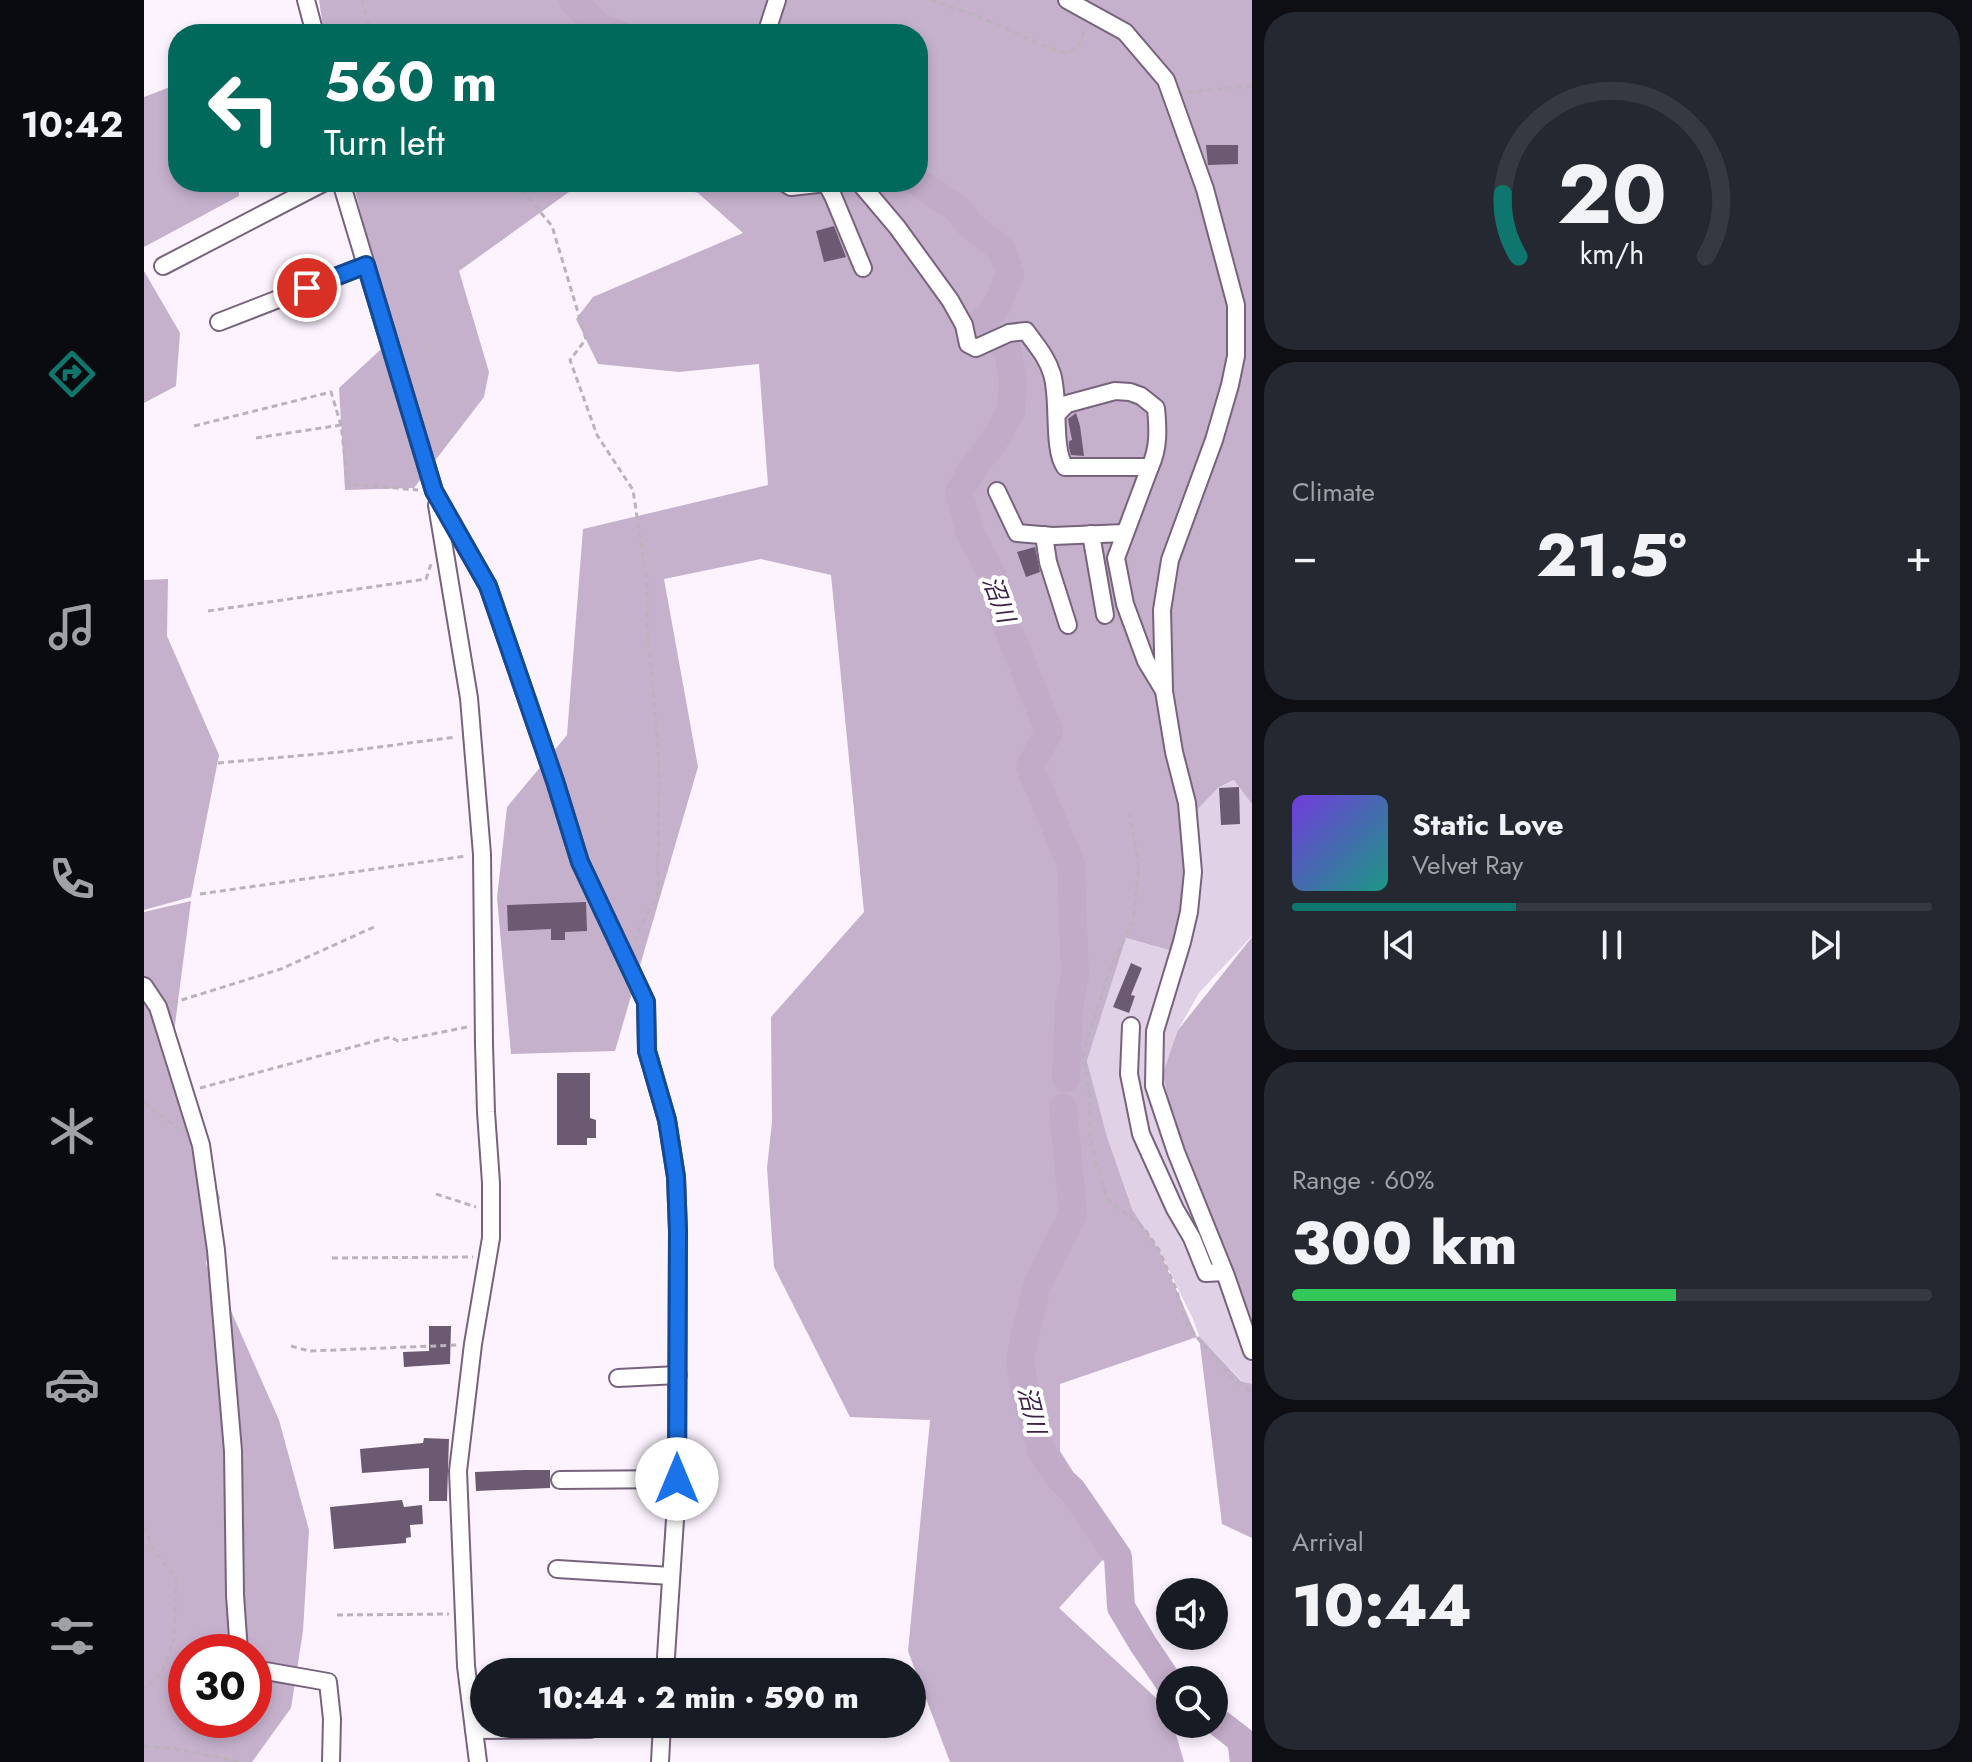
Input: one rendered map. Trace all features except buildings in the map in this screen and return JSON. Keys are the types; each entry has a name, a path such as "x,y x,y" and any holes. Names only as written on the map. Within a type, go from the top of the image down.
{"street":[{"path":"306,0 312,24"},
{"path":"769,24 777,0"},
{"path":"1067,0 1125,32 1166,80 1205,189 1236,305 1236,356 1230,385 1214,440 1170,560 1162,610 1164,691 1174,752 1187,803 1193,872 1182,942 1155,1031 1154,1086 1252,1351"},
{"path":"163,266 306,192"},
{"path":"344,192 434,491 469,698 482,854 491,1211 491,1238 473,1344 458,1471 470,1698"},
{"path":"831,192 863,268"},
{"path":"867,192 950,300 964,325 968,344 976,348 1009,333 1026,331 1044,355 1053,375 1058,413 1058,449 1065,467 1150,467"},
{"path":"219,322 366,265"},
{"path":"1058,413 1067,404 1115,391 1141,396 1156,408 1156,454 1116,558 1125,604 1146,661 1164,691"},
{"path":"434,491 488,586 580,862 646,1002 647,1051 667,1120 676,1177 678,1231 677,1479 666,1658"},
{"path":"997,491 1017,533 1125,533"},
{"path":"1091,534 1105,615"},
{"path":"1044,535 1048,562 1068,625"},
{"path":"144,986 158,1007 201,1145 216,1250 233,1451 238,1634"},
{"path":"1131,1026 1129,1074 1141,1134 1206,1273 1224,1272"},
{"path":"618,1378 678,1375"},
{"path":"560,1480 677,1479"},
{"path":"557,1569 671,1576"},
{"path":"272,1672 328,1682 332,1719 331,1762"},
{"path":"475,1738 478,1762"},
{"path":"660,1762 661,1738"}],"path":[{"path":"362,0 368,24"},
{"path":"930,0 977,16 1061,53 1077,49 1090,18"},
{"path":"1171,94 1252,86"},
{"path":"523,192 552,226 586,339 570,360 597,435 633,490 647,582 647,622 659,762 658,895 640,927 629,966"},
{"path":"194,426 331,392 341,425 348,484 434,491"},
{"path":"256,438 341,425"},
{"path":"208,611 426,579 443,540"},
{"path":"218,763 340,752 472,735"},
{"path":"200,894 482,854"},
{"path":"158,1007 281,969 374,927"},
{"path":"185,1092 390,1037 398,1041 484,1023"},
{"path":"144,1102 201,1145"},
{"path":"436,1194 491,1211"},
{"path":"332,1258 488,1257"},
{"path":"291,1346 309,1351 473,1344"},
{"path":"144,1527 154,1551 176,1578 174,1639 162,1673 144,1688"},
{"path":"337,1615 464,1614"},
{"path":"144,1746 183,1750 241,1762"}],"shaded area":[{"path":"319,0 1252,0 1252,804 1234,780 1218,788 1196,811 1179,953 1126,938 1087,1061 1107,1137 1133,1211 1159,1250 1197,1337 1060,1384 1060,1451 1118,1543 1059,1608 1156,1698 1156,1738 1177,1738 1184,1762 950,1762 926,1699 926,1658 911,1658 908,1651 930,1420 850,1417 774,1267 767,1168 772,1122 771,1017 864,912 831,575 761,559 664,579 698,767 615,1051 511,1054 497,898 507,807 567,735 583,529 768,485 759,364 679,372 598,364 576,319 593,297 743,233 694,192 928,192 928,24 323,24"},
{"path":"168,88 168,192 239,192 239,196 144,247 144,97"},
{"path":"355,192 569,192 459,271 489,372 484,397 414,488 345,490 339,388 392,339"},
{"path":"144,271 180,333 176,386 144,403"},
{"path":"168,579 167,636 219,755 191,897 144,910 144,580"},
{"path":"1235,780 1252,803 1252,936 1199,993 1178,1030 1252,1342 1252,1384 1242,1381 1199,1336 1159,1250 1134,1213 1107,1138 1087,1061 1126,938 1178,953 1196,811 1217,789"},
{"path":"191,901 172,1048 198,1138 220,1198 212,1222 213,1233 206,1264 224,1295 279,1420 309,1530 303,1631 291,1708 272,1734 272,1634 168,1634 168,1738 269,1738 252,1762 144,1762 144,912"},
{"path":"1252,937 1252,1342 1187,1192 1163,1073 1178,1030"},
{"path":"1199,1336 1241,1381 1252,1384 1252,1538 1222,1524"}],"waterway":[{"name":"沼川","path":"572,0 597,24"},
{"name":"沼川","path":"928,189 960,211 969,224 1001,249 1010,274 997,305 980,326 1007,349 1013,380 1011,411 959,493 970,533 992,574 1008,629 1049,731 1030,767 1071,864 1075,976 1069,1006 1066,1078"},
{"name":"沼川","path":"1063,1108 1073,1214 1037,1285 1020,1364 1041,1450 1118,1557 1121,1607 1158,1666"},
{"name":"沼川","path":"1228,1730 1241,1740 1244,1762"}],"route":[{"path":"307,288 366,265 434,491 488,586 580,862 646,1002 647,1051 667,1120 676,1177 677,1479"}]}
